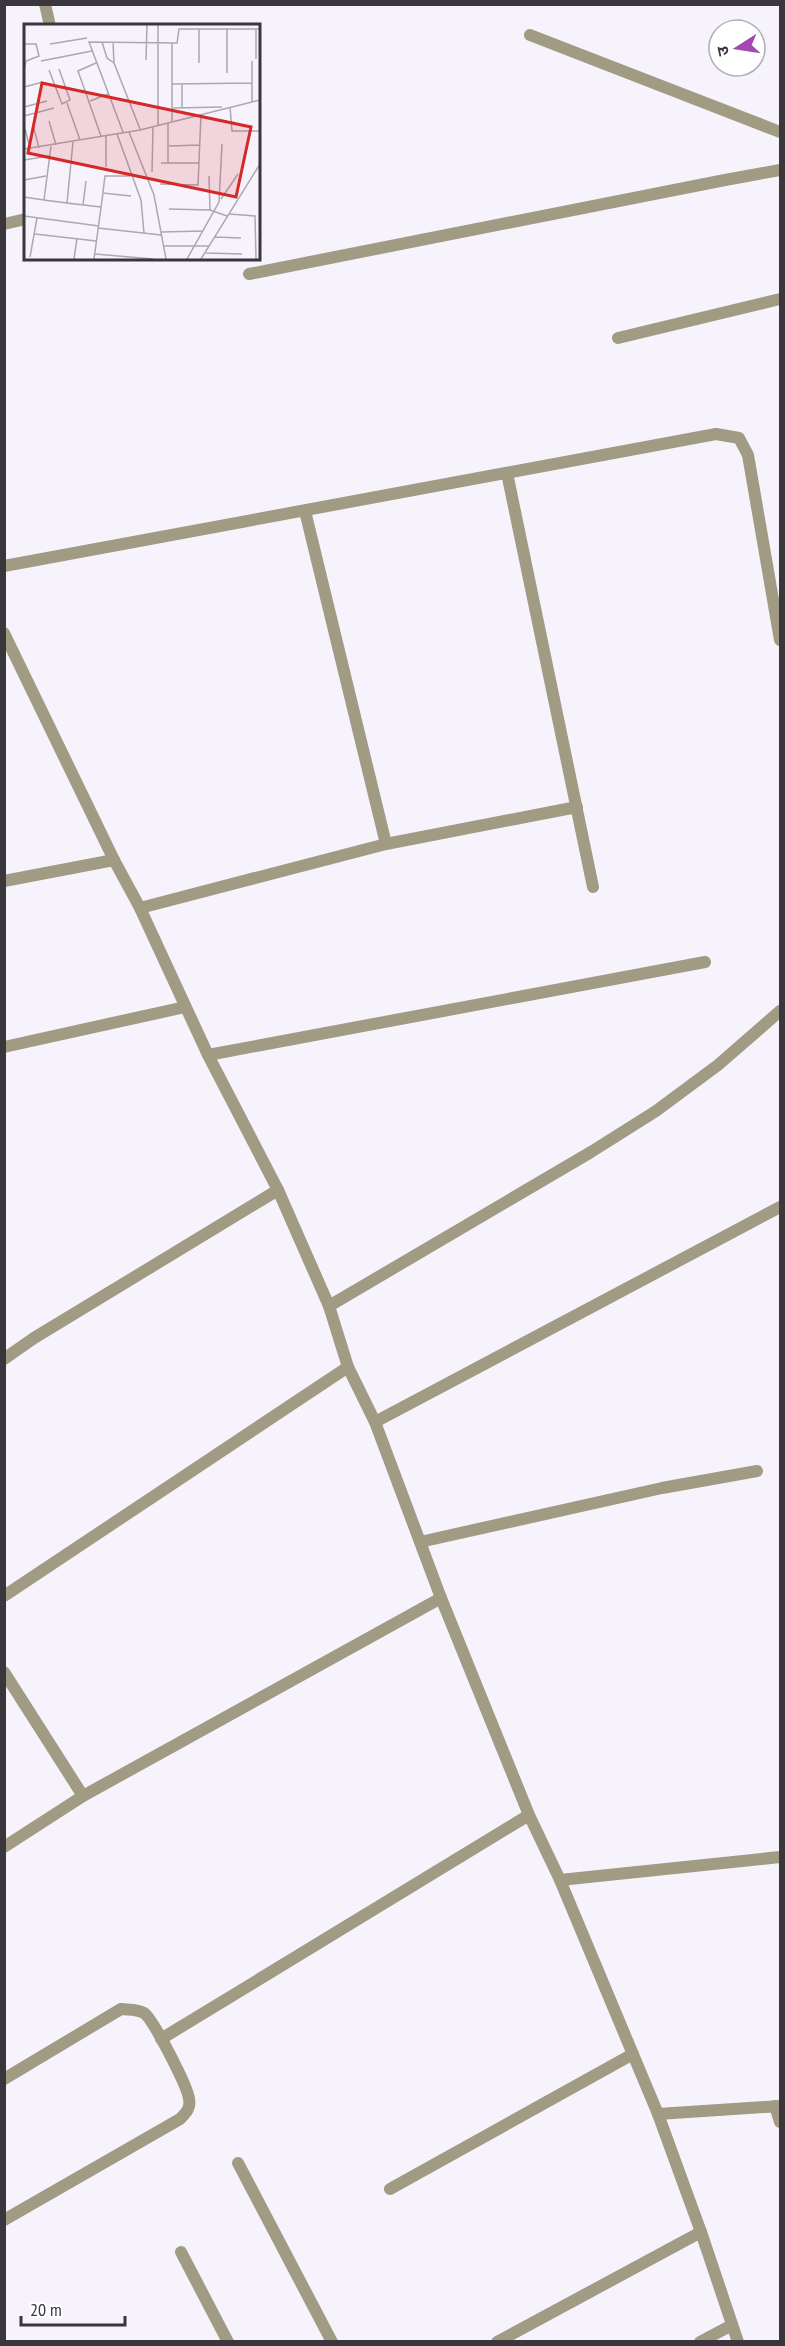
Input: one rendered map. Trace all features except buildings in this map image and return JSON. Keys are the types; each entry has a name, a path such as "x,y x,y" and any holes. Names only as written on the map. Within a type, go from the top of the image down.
{"street":[{"path":"45,4 50,24"},
{"path":"530,35 780,132"},
{"path":"249,274 780,170"},
{"path":"4,224 24,219"},
{"path":"618,338 780,299"},
{"path":"4,566 716,434 739,438 748,455 753,473 780,640"},
{"path":"507,473 593,887"},
{"path":"305,510 386,844"},
{"path":"4,633 114,860 140,908 208,1055 278,1190 329,1306 348,1367 375,1422 441,1598 529,1815 560,1880 658,2114 738,2342"},
{"path":"140,908 386,844 577,807"},
{"path":"4,881 114,860"},
{"path":"208,1055 705,962"},
{"path":"4,1047 185,1007"},
{"path":"329,1306 647,1117 718,1065 780,1011"},
{"path":"4,1359 34,1338 278,1190"},
{"path":"375,1422 780,1208"},
{"path":"4,1596 348,1367"},
{"path":"420,1542 662,1488 757,1471"},
{"path":"4,1847 83,1796 441,1598"},
{"path":"4,1672 83,1796"},
{"path":"161,2040 529,1815"},
{"path":"560,1880 780,1857"},
{"path":"4,2079 121,2009 135,2010 145,2014 161,2040 190,2100 188,2111 180,2119 4,2220"},
{"path":"390,2189 633,2054"},
{"path":"658,2114 778,2106 780,2122"},
{"path":"238,2163 332,2342"},
{"path":"497,2342 701,2232"},
{"path":"182,2252 228,2342"},
{"path":"700,2342 732,2325"}]}
